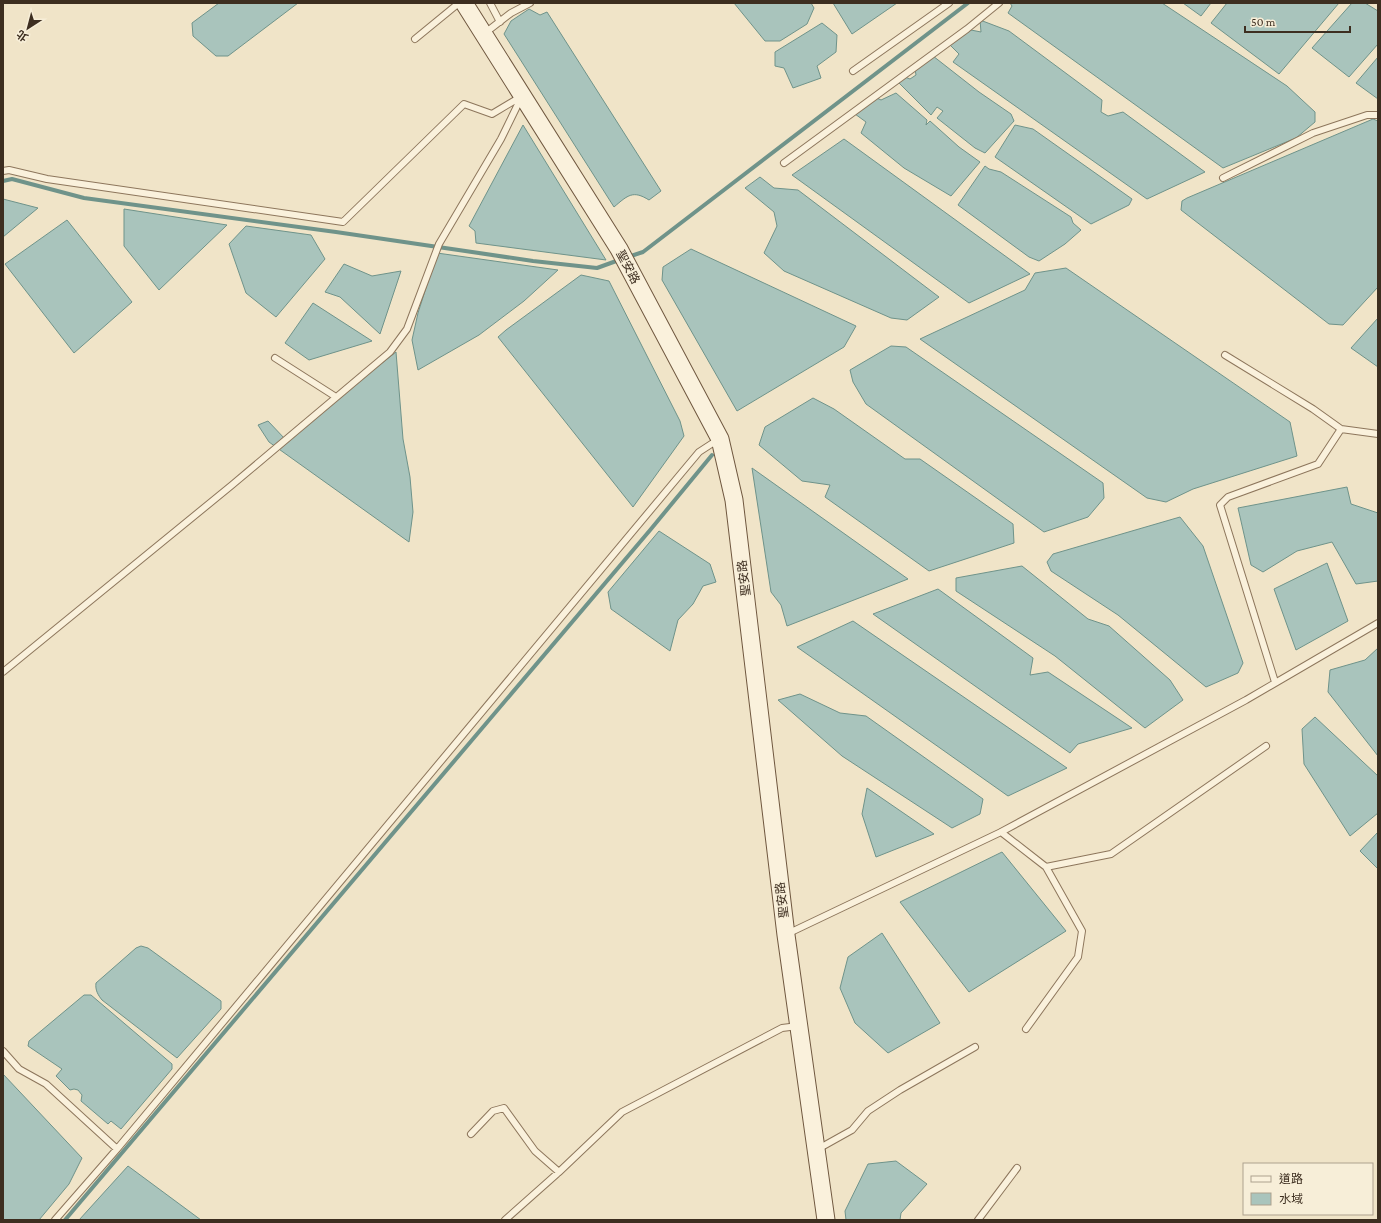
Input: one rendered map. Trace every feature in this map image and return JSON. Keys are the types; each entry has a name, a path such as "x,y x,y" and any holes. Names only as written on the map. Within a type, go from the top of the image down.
{"street":[{"name":"聖安路","path":"464,3 619,249 720,439 734,500 786,935 826,1220"}],"lane":[{"path":"415,40 459,3"},
{"path":"490,3 500,22"},
{"path":"483,34 511,13 530,3"},
{"path":"853,71 949,3"},
{"path":"784,164 967,29 999,3"},
{"path":"3,172 9,170 47,179 342,222 464,104 492,114 522,96"},
{"path":"3,672 232,485 390,352 408,329 439,244 501,139 522,96"},
{"path":"1223,178 1313,133 1367,115 1378,115"},
{"path":"1225,354 1313,409 1341,429 1378,434"},
{"path":"275,358 336,397"},
{"path":"1275,682 1220,505 1228,497 1318,464 1341,429"},
{"path":"55,1220 699,452 720,439"},
{"path":"786,935 1001,832 1275,682 1378,623"},
{"path":"1046,867 1111,854 1266,746"},
{"path":"1001,832 1046,867 1082,931 1078,957 1026,1030"},
{"path":"505,1220 560,1172 622,1112 782,1028 799,1026"},
{"path":"816,1150 852,1130 868,1111 900,1090 975,1047"},
{"path":"3,1051 19,1069 46,1084 116,1149"},
{"path":"471,1134 493,1111 504,1108 535,1151 560,1172"},
{"path":"978,1220 1017,1168"}],"water":[{"path":"219,3 298,3 228,56 216,56 193,36 192,23"},
{"path":"734,3 811,3 814,8 807,24 780,41 765,41"},
{"path":"833,3 897,3 852,34"},
{"path":"1010,3 1162,3 1287,86 1315,112 1315,122 1296,138 1223,168 1008,13 1012,6"},
{"path":"1183,3 1211,3 1201,16"},
{"path":"1227,3 1339,3 1279,74 1211,23"},
{"path":"1352,3 1365,3 1378,11 1378,44 1349,77 1312,48"},
{"path":"529,9 540,15 547,12 661,191 649,200 639,195 631,195 623,199 614,207 504,34 511,21"},
{"path":"980,20 1009,31 1102,100 1101,112 1108,116 1123,112 1205,172 1147,199 953,62 959,54 950,45 971,30 981,32"},
{"path":"822,23 837,35 836,52 817,66 821,78 793,88 784,68 775,66 775,52"},
{"path":"933,56 979,92 1011,114 1014,121 985,153 975,148 937,118 943,111 937,107 931,115 898,82 905,77 910,79 916,75 915,69"},
{"path":"1378,57 1378,99 1356,83"},
{"path":"896,93 927,120 926,125 930,121 959,147 980,162 951,196 904,168 861,133 866,122 855,114 877,98 881,100"},
{"path":"1373,119 1378,121 1378,287 1343,325 1329,324 1181,210 1182,201 1187,198"},
{"path":"523,125 606,260 476,243 475,231 469,226"},
{"path":"1015,125 1033,129 1132,199 1129,205 1091,224 995,157"},
{"path":"844,139 1030,274 969,303 792,175"},
{"path":"985,166 989,169 1001,172 1071,217 1073,223 1081,230 1065,244 1039,261 1029,257 958,205"},
{"path":"760,177 774,188 798,190 939,297 907,320 891,318 784,271 764,253 777,226 774,212 745,188"},
{"path":"3,199 38,208 3,237"},
{"path":"124,209 227,225 159,290 124,246"},
{"path":"67,220 132,302 74,353 5,264"},
{"path":"246,226 311,235 325,259 276,317 246,293 229,244"},
{"path":"691,249 856,326 844,347 737,411 662,280 663,267"},
{"path":"437,253 558,270 524,301 479,335 418,370 412,340 418,313"},
{"path":"344,264 372,276 401,271 380,334 340,297 325,292"},
{"path":"1066,268 1290,422 1297,456 1193,489 1166,502 1147,498 920,339 1025,290 1035,273"},
{"path":"581,275 609,281 680,421 684,436 633,507 498,337"},
{"path":"313,303 372,341 309,360 285,343"},
{"path":"1378,318 1378,367 1351,348"},
{"path":"891,346 906,347 1103,483 1104,498 1088,517 1044,532 866,404 853,382 850,370"},
{"path":"396,352 403,439 410,477 413,512 409,542 269,442 258,425 268,421 285,439"},
{"path":"813,398 834,409 905,459 920,459 1013,524 1014,543 929,571 825,497 830,485 802,481 759,445 765,427"},
{"path":"752,468 908,579 787,626 781,605 771,592"},
{"path":"1347,487 1351,504 1378,513 1378,581 1356,584 1332,542 1297,551 1263,572 1251,565 1238,508"},
{"path":"1180,517 1203,546 1243,663 1238,673 1206,687 1118,615 1051,571 1047,562 1053,554"},
{"path":"659,531 710,564 716,582 703,586 693,604 678,620 670,651 611,609 608,592"},
{"path":"1327,563 1348,621 1296,650 1274,589"},
{"path":"1022,566 1088,619 1109,626 1170,680 1183,700 1145,728 1055,656 956,591 956,578"},
{"path":"938,589 1033,658 1030,675 1048,672 1132,728 1078,744 1070,753 873,614"},
{"path":"853,621 1067,768 1008,796 797,647"},
{"path":"1378,648 1378,756 1328,692 1330,670 1365,660"},
{"path":"800,694 840,713 866,716 983,799 980,814 952,828 842,756 778,700"},
{"path":"1315,717 1378,776 1378,813 1350,836 1304,764 1302,729"},
{"path":"867,788 934,834 876,857 862,814"},
{"path":"1378,832 1378,869 1360,851"},
{"path":"1002,852 1066,931 969,992 900,902"},
{"path":"882,933 940,1023 888,1053 855,1023 840,988 848,957"},
{"path":"141,946 148,948 221,1001 221,1009 177,1058 102,1000 96,990 96,983 136,948"},
{"path":"84,995 91,995 172,1064 172,1069 121,1129 111,1121 108,1124 81,1101 82,1095 78,1090 70,1090 56,1076 62,1069 28,1046 29,1041"},
{"path":"3,1074 82,1158 69,1184 39,1220 3,1220"},
{"path":"896,1161 927,1184 901,1213 900,1220 846,1220 845,1211 868,1164"},
{"path":"128,1166 201,1220 79,1220"}],"waterway":[{"path":"628,257 643,252 968,3"},
{"path":"3,181 12,179 84,198 336,232 533,261 597,268 619,260"},
{"path":"65,1220 651,529 712,455"}]}
